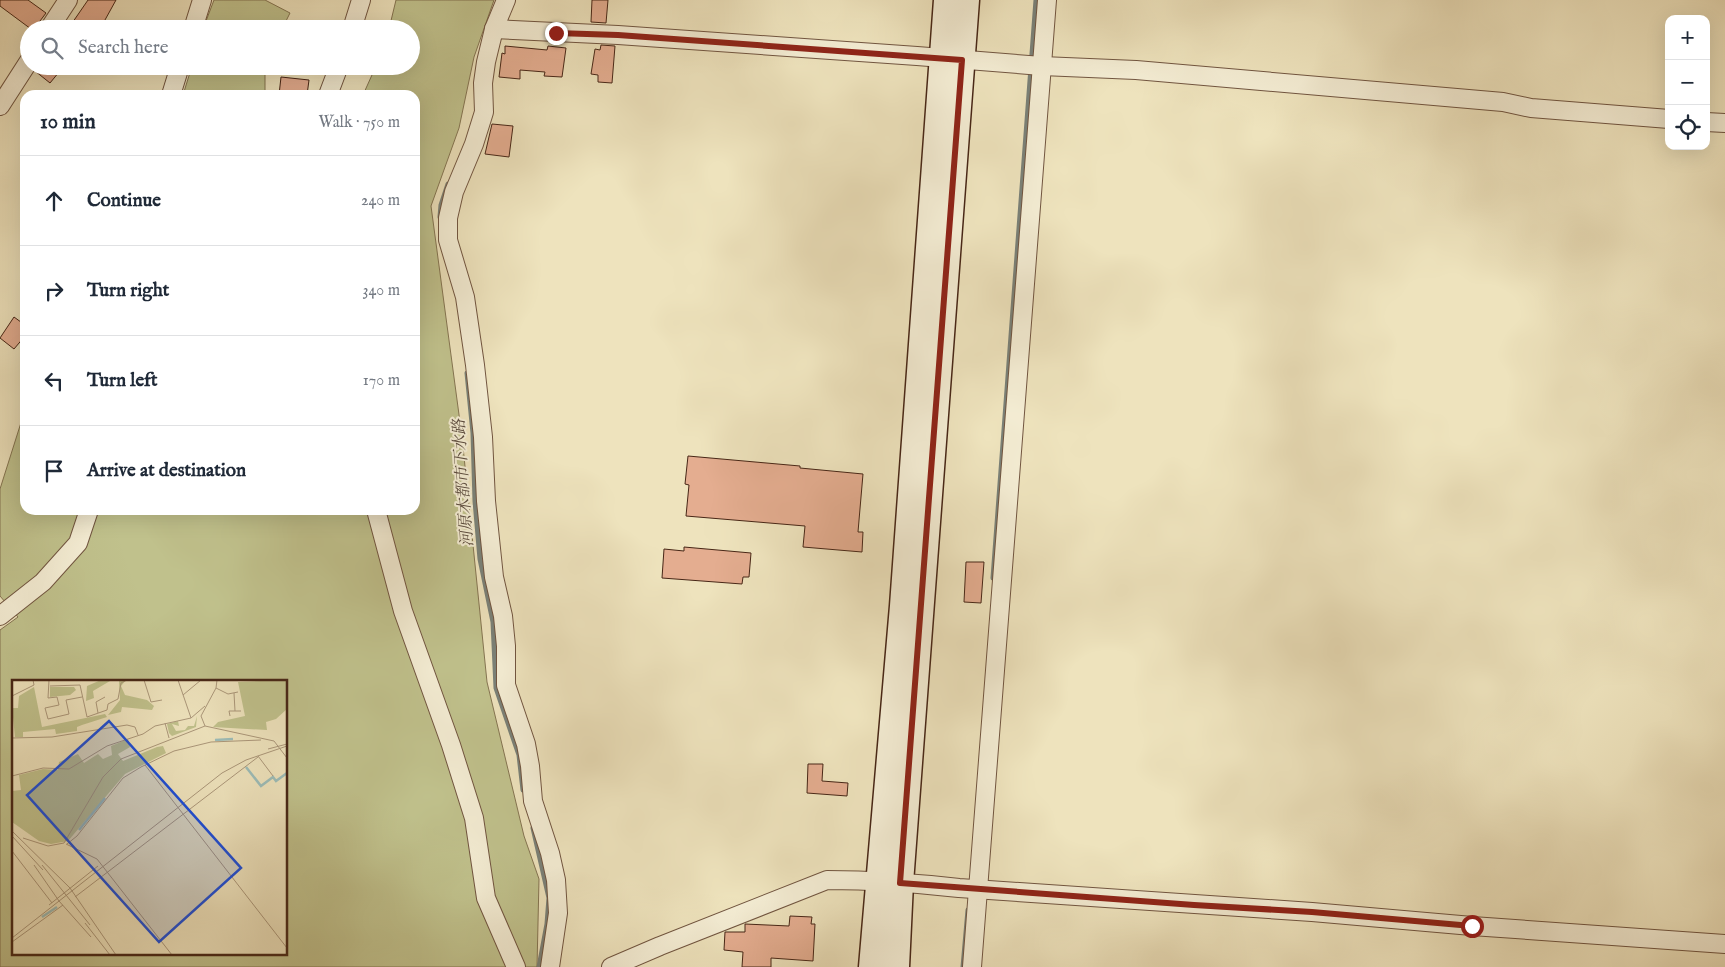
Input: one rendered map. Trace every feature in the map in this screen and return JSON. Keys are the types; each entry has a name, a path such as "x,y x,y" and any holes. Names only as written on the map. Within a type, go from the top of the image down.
{"street":[{"path":"56,20 68,0"},
{"path":"196,20 202,0"},
{"path":"355,20 361,0"},
{"path":"506,0 494,29 486,62 483,83 484,112 474,144 454,192 448,218 448,240 464,296 474,365 483,437 486,501 494,578 503,616 506,646 506,685 526,744 533,801 550,853 556,880 558,913 550,967"},
{"path":"947,0 952,59"},
{"path":"872,967 889,882 952,59 966,0"},
{"path":"972,967 1047,0"},
{"path":"494,29 618,35 1042,66 1136,70 1502,102 1531,108 1665,119"},
{"path":"0,106 20,75"},
{"path":"173,90 177,75"},
{"path":"330,90 336,75"},
{"path":"1710,122 1725,123"},
{"path":"0,616 43,582 78,543 87,515"},
{"path":"377,515 403,611 451,744 474,818 486,898 516,967"},
{"path":"611,967 826,880 889,882 1312,912 1472,926 1725,944"},
{"path":"889,882 896,967"}],"green space":[{"path":"214,0 265,0 290,13 286,20 206,20"},
{"path":"396,0 494,0 474,57 459,128 431,206 462,437 487,682 524,836 539,879 537,967 0,967 0,630 18,617 0,596 0,489 20,426 20,515 420,515 420,90 365,90 372,75 420,75 420,20 391,20"},
{"path":"189,75 265,75 265,90 185,90"}],"building":[{"path":"0,0 28,0 46,13 41,20 20,21 0,6"},
{"path":"88,0 116,0 105,20 74,20"},
{"path":"592,0 608,0 606,23 591,22"},
{"path":"601,45 615,46 612,83 598,82 598,75 591,74 595,49 600,50"},
{"path":"505,46 547,50 548,46 566,48 562,77 544,76 545,72 520,70 520,79 499,77 502,53 505,54"},
{"path":"40,75 57,75 50,83"},
{"path":"281,77 309,80 308,90 280,90"},
{"path":"492,124 513,126 509,157 485,154"},
{"path":"14,317 20,321 20,342 14,349 0,338"},
{"path":"688,456 800,466 800,468 863,474 858,532 863,532 862,552 803,547 805,526 686,516 689,485 685,484"},
{"path":"684,547 751,553 749,577 743,577 742,584 662,578 664,549 684,551"},
{"path":"966,562 984,562 981,603 964,602"},
{"path":"808,764 823,764 822,781 848,783 847,796 807,793"},
{"path":"790,916 812,917 811,924 815,924 813,961 771,958 771,967 742,967 743,952 724,950 725,932 745,932 745,924 789,926"}],"waterway":[{"path":"993,578 1036,0"},
{"name":"河原木都市下水路","path":"440,217 441,205 448,184"},
{"name":"河原木都市下水路","path":"467,373 473,433 475,501 480,559 493,622 496,688 519,755 523,790"},
{"name":"河原木都市下水路","path":"533,828 549,898 547,924 539,967"},
{"path":"963,967 968,910"}],"route":[{"path":"556,33 618,35 962,60 900,883 1312,912 1472,926"}]}
